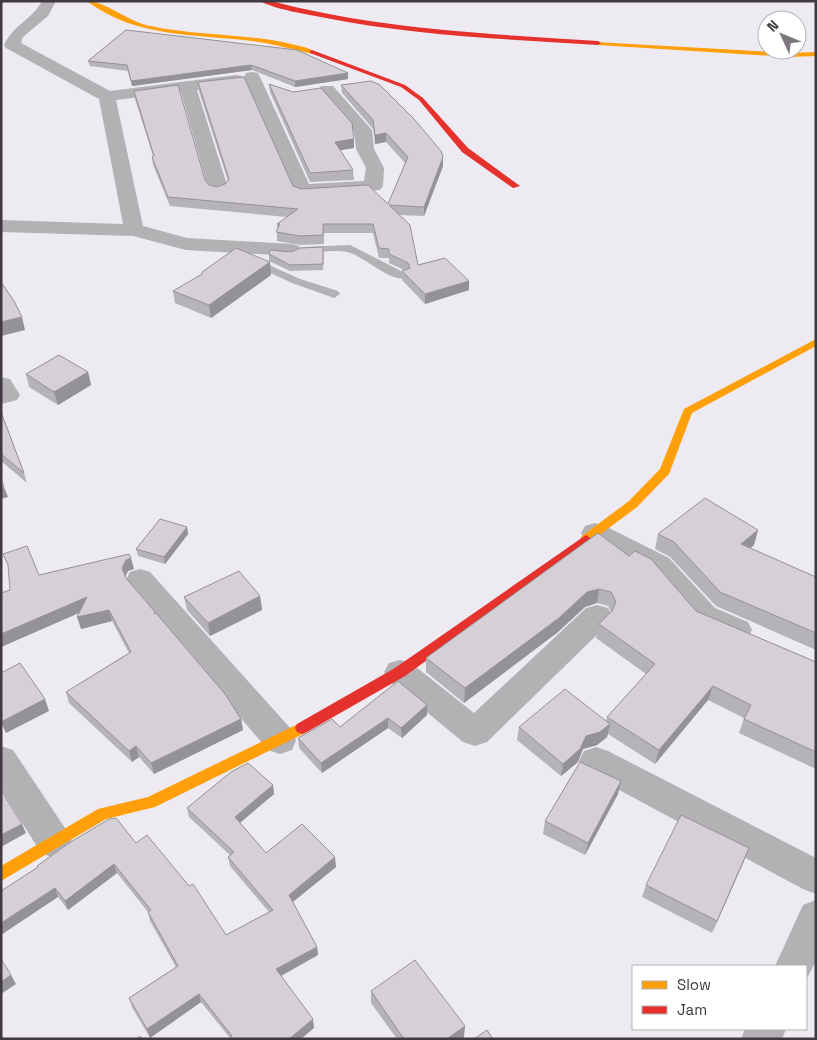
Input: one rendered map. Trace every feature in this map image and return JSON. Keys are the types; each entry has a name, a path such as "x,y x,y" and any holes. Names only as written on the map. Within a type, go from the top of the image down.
{"street":[{"path":"49,1 43,13 6,44 106,96 188,87 252,77 275,86"},
{"path":"90,1 121,18 148,28 289,44 337,60 403,86 421,99 464,150 516,186"},
{"path":"263,1 297,11 419,31 789,54 816,54"},
{"path":"252,77 302,190 373,186 375,168 365,149 363,130 333,89 388,80"},
{"path":"188,87 218,188"},
{"path":"106,96 134,230"},
{"path":"1,226 134,230 186,244 292,250"},
{"path":"1,874 104,813 150,803 280,740 400,672 595,533 632,504 666,471 688,411 816,342"},
{"path":"1,384 8,395 1,397"},
{"path":"595,533 659,565 704,616 764,643"},
{"path":"140,580 280,740"},
{"path":"400,672 475,732 597,616"},
{"path":"1,760 54,842"},
{"path":"596,761 816,877"},
{"path":"794,965 816,916"}],"lane":[{"path":"232,246 249,258 296,281 334,294"},
{"path":"292,250 350,248 373,262 403,276"}],"building":[{"path":"126,30 297,50 348,73 295,81 251,65 131,81 127,65 88,61"},
{"path":"244,77 293,186 301,189 368,185 388,204 408,157 386,133 375,135 373,120 341,85 371,81 380,85 414,119 441,151 443,157 424,207 389,205 410,225 418,265 445,258 469,281 425,294 402,271 410,268 408,263 389,254 389,249 379,248 373,224 323,224 323,235 300,236 276,232 280,224 277,224 298,209 168,197 152,157 154,156 134,91 178,85 205,180 209,185 217,187 225,184 229,179 198,82"},
{"path":"269,84 293,92 321,88 352,123 354,139 335,142 353,170 310,173"},
{"path":"323,247 323,264 290,265 269,254 270,250 291,252 300,248"},
{"path":"236,248 270,262 209,305 173,291 202,274 202,272"},
{"path":"1,282 14,301 22,317 1,322"},
{"path":"59,355 88,372 54,392 26,374"},
{"path":"1,412 24,473 1,454"},
{"path":"705,498 758,530 741,544 816,577 816,633 720,592 674,542 658,534"},
{"path":"160,519 187,527 164,557 136,549"},
{"path":"598,533 629,556 635,551 651,559 696,611 816,662 816,752 744,719 751,705 713,686 659,750 607,717 655,664 599,624 612,611 616,602 611,592 599,589 587,592 559,618 465,688 426,658"},
{"path":"27,546 39,575 129,554 131,558 126,560 122,568 126,578 155,612 154,614 156,613 225,694 241,719 151,763 136,746 129,751 66,692 131,652 109,610 77,617 87,597 1,634 1,593 10,590 8,565 3,554"},
{"path":"239,571 260,596 208,623 184,597"},
{"path":"20,663 45,699 1,722 1,673"},
{"path":"398,681 427,705 401,728 388,718 321,763 298,738 332,719 340,727"},
{"path":"565,689 610,724 600,732 586,736 580,749 563,764 519,727"},
{"path":"580,762 621,781 588,843 545,821"},
{"path":"248,763 273,785 235,817 266,853 302,824 335,857 289,895 317,947 276,969 313,1019 289,1039 229,1039 232,1036 199,994 147,1029 129,998 178,966 148,912 151,910 114,864 65,901 55,888 1,923 1,891 38,867 69,843 109,819 116,818 136,843 147,835 189,886 193,884 226,935 273,910 228,857 234,852 187,808 231,772"},
{"path":"1,790 22,824 1,835"},
{"path":"681,815 749,848 717,921 646,885"},
{"path":"1,959 11,975 1,982"},
{"path":"415,960 465,1026 447,1039 404,1039 371,991"},
{"path":"487,1030 493,1039 474,1039"}],"traffic: slow":[{"path":"90,1 126,20 149,28 272,42 312,52"},
{"path":"598,43 789,55 816,54"},
{"path":"586,539 633,504 665,471 688,411 816,342"},
{"path":"1,874 103,813 150,803 302,728"}],"traffic: jam":[{"path":"263,1 304,12 387,26 472,35 598,43"},
{"path":"312,52 403,86 421,99 465,150 516,186"},
{"path":"302,728 400,672 586,539"}]}
